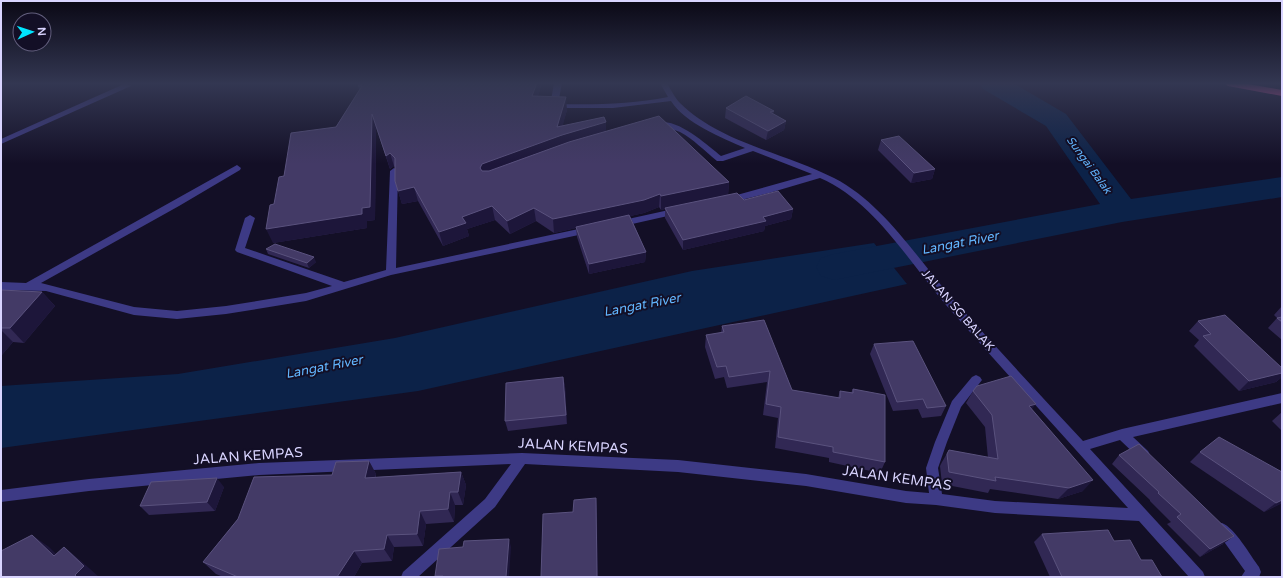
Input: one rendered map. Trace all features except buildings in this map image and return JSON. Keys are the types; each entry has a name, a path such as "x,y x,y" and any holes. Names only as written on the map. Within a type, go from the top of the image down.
{"street":[{"path":"1,142 73,110"},
{"name":"JALAN SG BALAK","path":"682,110 711,129 752,149 819,175 851,192 878,216 954,307 1198,577"},
{"path":"651,127 664,124 678,127 720,160 752,149"},
{"path":"30,285 176,204 237,168"},
{"path":"391,272 394,171"},
{"path":"720,202 766,191 819,175"},
{"path":"612,225 690,208"},
{"path":"250,218 240,250 344,286"},
{"path":"1,286 30,285 62,290 134,312 177,315 226,310 306,297 391,272 596,229"},
{"path":"936,499 932,468 956,404 976,380"},
{"path":"1081,447 1122,434 1282,398"},
{"path":"1122,434 1156,466"},
{"path":"408,577 490,503 522,458"},
{"name":"JALAN KEMPAS","path":"1,496 89,485 259,469 522,458 678,466 806,480 906,497 936,499 995,507 1143,515"},
{"path":"1212,520 1228,536 1254,575"}],"water":[{"path":"874,243 907,284 418,391 1,448 1,386 178,374 395,338 692,271"}],"waterway":[{"name":"Sungai Balak","path":"1039,110 1056,120 1122,211"},
{"name":"Langat River","path":"1122,211 1282,187"},
{"name":"Langat River","path":"834,267 1122,211"}]}
